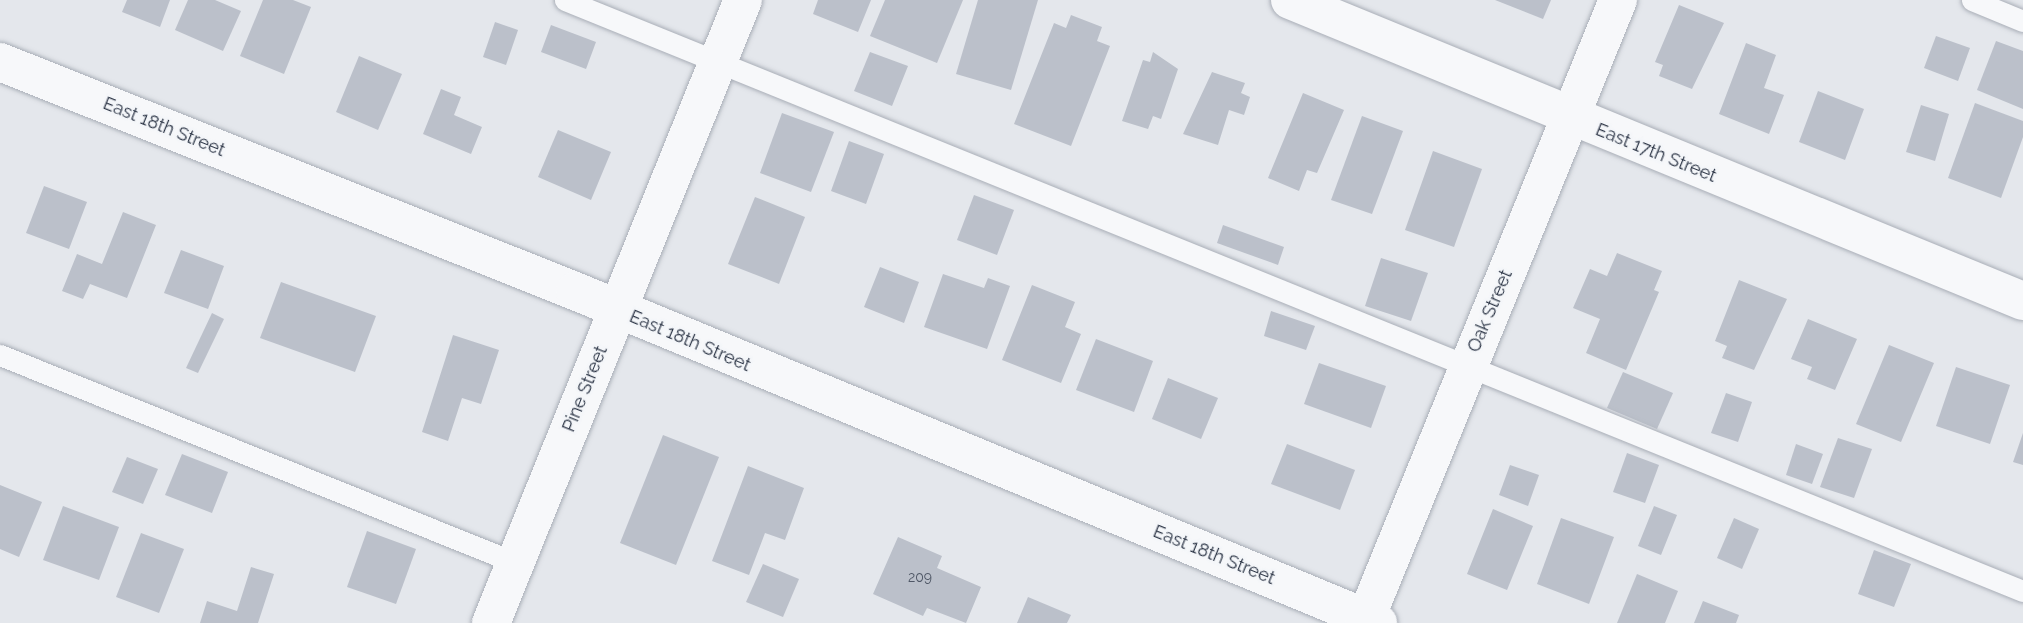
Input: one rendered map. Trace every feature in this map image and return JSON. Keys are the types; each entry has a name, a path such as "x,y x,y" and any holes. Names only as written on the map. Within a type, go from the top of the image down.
{"street":[{"name":"Pine Street","path":"491,623 743,0"},
{"name":"East 17th Street","path":"1290,0 1568,118 2023,301"},
{"name":"Oak Street","path":"1369,621 1467,366 1618,0"},
{"name":"East 18th Street","path":"0,62 617,310 1369,621"}],"lane":[{"path":"565,0 2023,591"},
{"path":"1972,0 2023,21"},
{"path":"0,355 516,563"}],"building":[{"path":"127,0 170,0 160,27 122,12"},
{"path":"188,0 215,0 241,11 223,51 175,30"},
{"path":"263,0 293,0 311,7 284,74 240,56"},
{"path":"818,0 871,0 858,32 813,14"},
{"path":"885,0 963,0 937,63 870,36"},
{"path":"978,0 1038,0 1011,90 956,74"},
{"path":"1495,0 1551,0 1543,19"},
{"path":"1679,5 1724,23 1692,89 1659,76 1663,65 1655,62"},
{"path":"1071,15 1102,27 1097,41 1110,46 1071,146 1014,124 1054,23 1066,28"},
{"path":"495,22 518,30 506,65 483,57"},
{"path":"551,25 596,42 586,69 541,52"},
{"path":"1936,36 1970,48 1958,81 1924,68"},
{"path":"1996,41 2023,51 2023,109 1977,90"},
{"path":"1746,43 1776,55 1764,88 1784,95 1769,134 1719,114"},
{"path":"870,52 908,66 892,106 854,91"},
{"path":"1153,52 1178,69 1161,119 1153,116 1148,129 1122,121 1143,60 1150,62"},
{"path":"359,56 402,74 378,130 336,112"},
{"path":"1212,72 1245,83 1241,93 1250,97 1244,115 1229,110 1218,145 1183,134"},
{"path":"441,89 461,97 454,115 482,127 471,154 423,134"},
{"path":"1818,91 1864,109 1845,160 1799,142"},
{"path":"1303,93 1344,110 1317,173 1307,170 1299,191 1268,178"},
{"path":"1975,103 2023,121 2023,137 2001,198 1948,178"},
{"path":"1921,105 1949,114 1935,161 1906,152"},
{"path":"782,113 834,132 811,192 760,173"},
{"path":"1362,116 1403,131 1372,214 1331,200"},
{"path":"558,130 611,152 591,200 538,177"},
{"path":"849,141 884,154 866,204 831,191"},
{"path":"1433,151 1482,169 1454,247 1405,230"},
{"path":"44,186 87,202 69,249 26,233"},
{"path":"974,195 1014,210 997,255 957,240"},
{"path":"755,197 805,217 779,284 728,264"},
{"path":"123,212 156,225 127,298 90,284 83,299 62,291 77,254 102,264"},
{"path":"1223,225 1284,247 1278,265 1217,243"},
{"path":"181,250 224,266 208,309 164,293"},
{"path":"1617,253 1662,271 1654,290 1659,292 1626,370 1586,353 1600,319 1573,308 1590,269 1607,276"},
{"path":"1381,258 1428,273 1411,321 1365,306"},
{"path":"880,267 919,282 904,323 864,307"},
{"path":"943,274 984,288 988,278 1010,286 987,349 924,327"},
{"path":"1739,280 1787,299 1754,370 1722,358 1727,346 1715,341"},
{"path":"281,282 376,316 355,372 260,338"},
{"path":"1032,285 1075,302 1065,327 1081,334 1061,383 1002,360"},
{"path":"1271,311 1315,326 1306,350 1264,336"},
{"path":"212,313 224,319 198,373 186,368"},
{"path":"1808,319 1857,339 1835,390 1807,379 1812,367 1791,359"},
{"path":"453,335 499,350 481,404 462,398 448,441 422,432"},
{"path":"1096,339 1153,361 1134,412 1076,390"},
{"path":"1889,345 1934,363 1901,442 1856,424"},
{"path":"1319,363 1386,386 1371,428 1304,404"},
{"path":"1956,367 2010,385 1990,444 1936,426"},
{"path":"1623,372 1673,393 1657,429 1607,408"},
{"path":"1168,378 1218,398 1201,439 1152,419"},
{"path":"1726,393 1752,402 1738,442 1711,433"},
{"path":"2023,433 2023,465 2013,462"},
{"path":"663,435 719,457 676,565 620,543"},
{"path":"1838,438 1872,449 1854,498 1820,487"},
{"path":"1287,444 1355,470 1340,510 1271,484"},
{"path":"1796,444 1823,454 1812,484 1786,475"},
{"path":"1627,453 1659,465 1645,503 1613,492"},
{"path":"182,454 228,472 212,513 165,495"},
{"path":"127,457 158,469 143,504 112,492"},
{"path":"1510,465 1539,475 1528,506 1499,495"},
{"path":"748,466 804,488 785,540 765,533 749,575 712,561"},
{"path":"0,485 42,502 19,557 0,549"},
{"path":"63,506 119,527 99,580 43,560"},
{"path":"1654,506 1677,515 1661,555 1638,546"},
{"path":"1493,509 1533,526 1507,590 1467,574"},
{"path":"1561,518 1614,537 1589,604 1537,584"},
{"path":"1734,518 1759,529 1742,569 1717,558"},
{"path":"367,531 416,549 396,604 347,587"},
{"path":"141,533 184,549 159,613 116,597"},
{"path":"898,537 942,556 937,568 981,587 966,623 927,608 923,616 873,594"},
{"path":"1874,550 1911,564 1894,607 1858,594"},
{"path":"763,564 799,579 783,617 746,602"},
{"path":"251,567 274,574 258,623 200,623 207,601 237,611"},
{"path":"1637,574 1678,591 1665,623 1617,623"},
{"path":"1028,597 1071,615 1067,623 1017,623"},
{"path":"1703,601 1739,615 1736,623 1694,623"}]}
